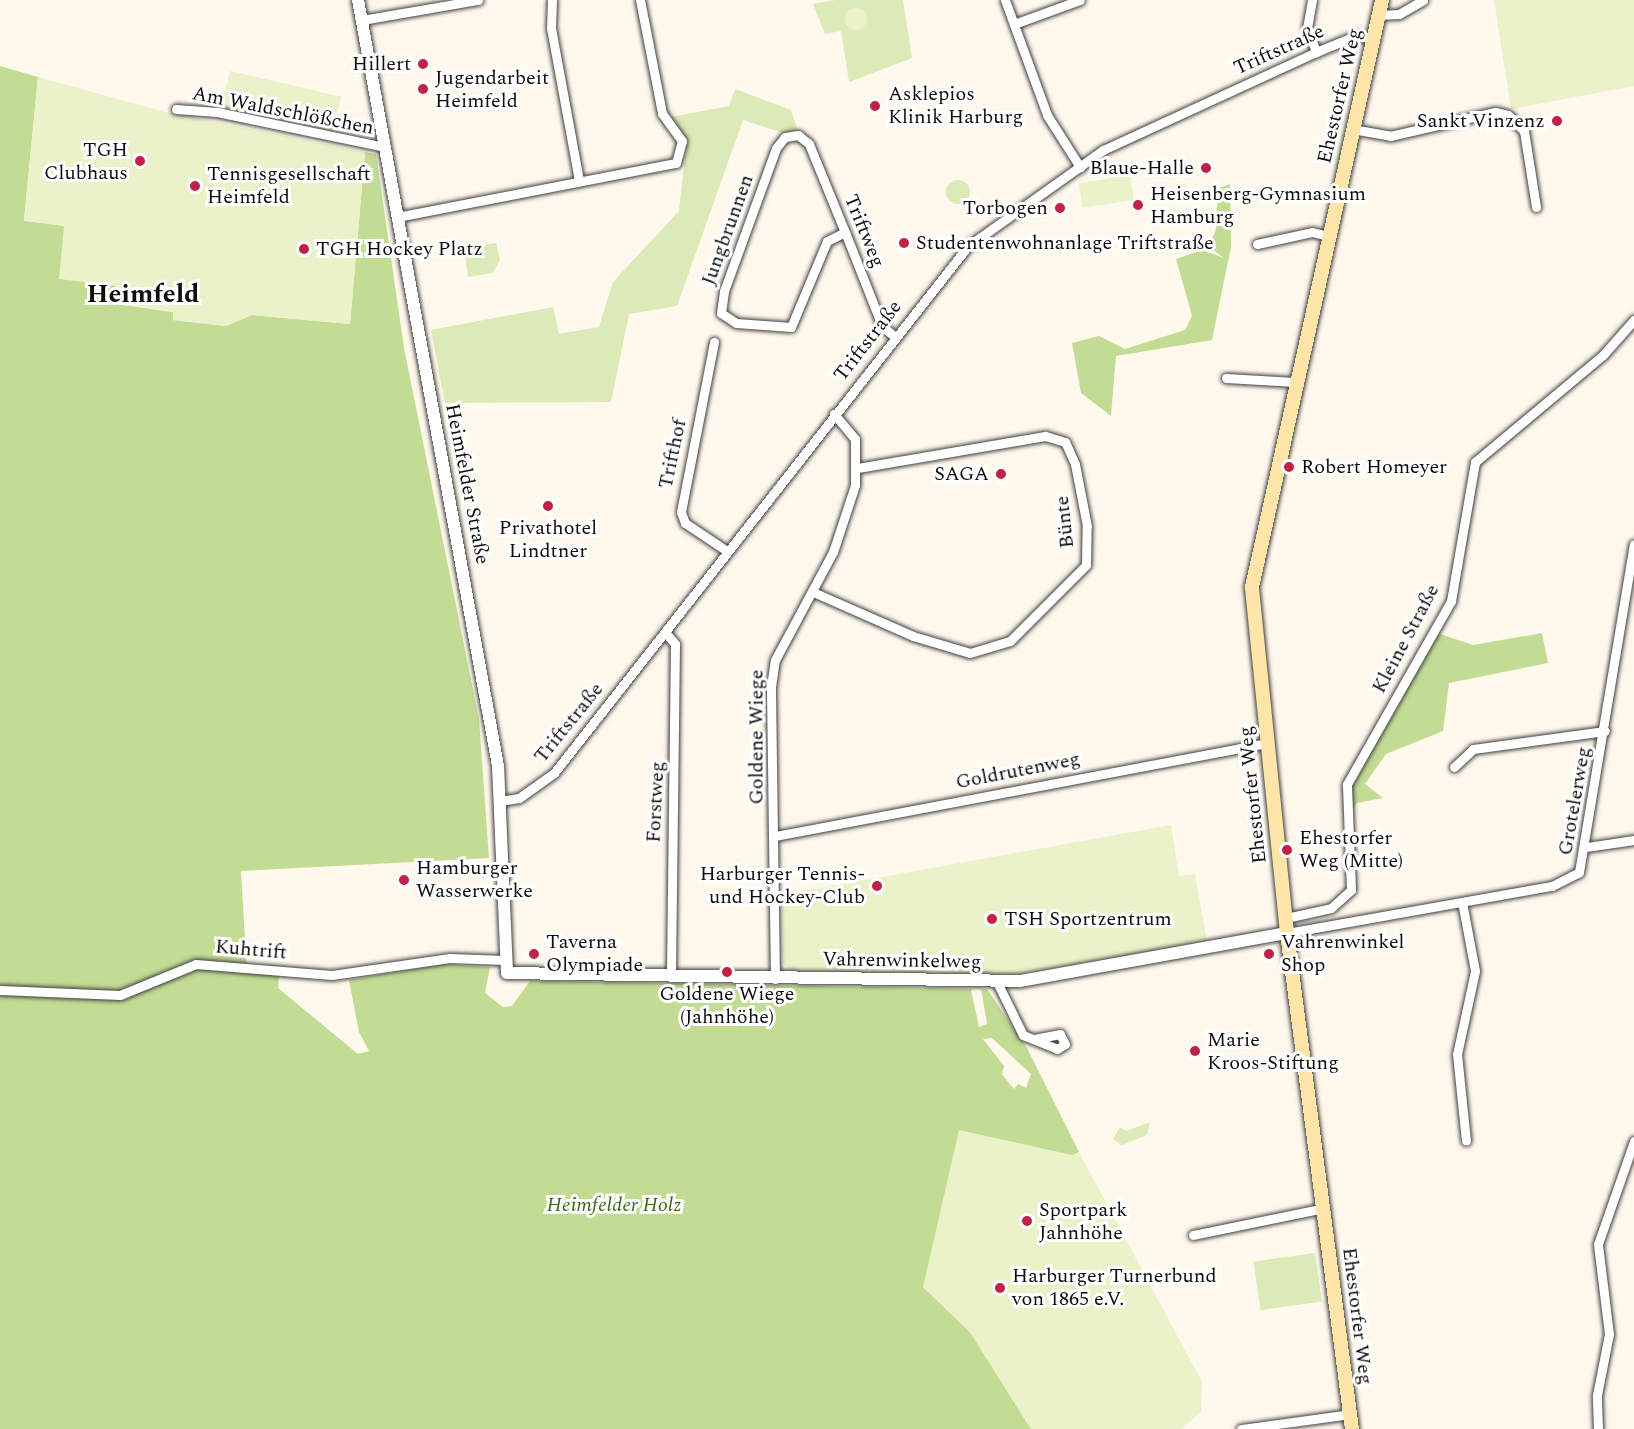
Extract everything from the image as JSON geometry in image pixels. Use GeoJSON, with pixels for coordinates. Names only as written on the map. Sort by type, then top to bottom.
{"type":"FeatureCollection","features":[{"type":"Feature","properties":{"kind":"main road","name":"Ehestorfer Weg"},"geometry":{"type":"LineString","coordinates":[[1352,1429],[1287,933],[1267,743],[1253,576],[1382,0]]}},
{"type":"Feature","properties":{"kind":"street","name":"Heimfelder Straße"},"geometry":{"type":"LineString","coordinates":[[358,0],[475,633],[500,801],[505,960],[511,976]]}},
{"type":"Feature","properties":{"kind":"street"},"geometry":{"type":"LineString","coordinates":[[362,20],[478,0]]}},
{"type":"Feature","properties":{"kind":"street"},"geometry":{"type":"LineString","coordinates":[[552,0],[551,28],[579,181]]}},
{"type":"Feature","properties":{"kind":"street"},"geometry":{"type":"LineString","coordinates":[[397,217],[676,163],[682,152],[679,133],[662,113],[640,0]]}},
{"type":"Feature","properties":{"kind":"street"},"geometry":{"type":"LineString","coordinates":[[1005,0],[1047,115],[1080,167]]}},
{"type":"Feature","properties":{"kind":"street"},"geometry":{"type":"LineString","coordinates":[[1014,24],[1080,0]]}},
{"type":"Feature","properties":{"kind":"street"},"geometry":{"type":"LineString","coordinates":[[1312,0],[1307,28],[1316,52]]}},
{"type":"Feature","properties":{"kind":"street"},"geometry":{"type":"LineString","coordinates":[[1378,15],[1399,14],[1423,0]]}},
{"type":"Feature","properties":{"kind":"street","name":"Triftstraße"},"geometry":{"type":"LineString","coordinates":[[500,801],[519,798],[554,773],[954,259],[1080,167],[1155,125],[1354,36],[1372,38]]}},
{"type":"Feature","properties":{"kind":"street","name":"Am Waldschlößchen"},"geometry":{"type":"LineString","coordinates":[[176,109],[217,112],[384,147]]}},
{"type":"Feature","properties":{"kind":"street"},"geometry":{"type":"LineString","coordinates":[[1352,129],[1390,136],[1495,112],[1508,115],[1524,131],[1536,207]]}},
{"type":"Feature","properties":{"kind":"street","name":"Jungbrunnen"},"geometry":{"type":"LineString","coordinates":[[803,137],[785,137],[776,148],[724,291],[723,316],[736,323],[791,327],[827,241],[845,232]]}},
{"type":"Feature","properties":{"kind":"street","name":"Triftweg"},"geometry":{"type":"LineString","coordinates":[[803,137],[845,232],[882,326],[894,336]]}},
{"type":"Feature","properties":{"kind":"street"},"geometry":{"type":"LineString","coordinates":[[1257,244],[1312,232],[1328,236]]}},
{"type":"Feature","properties":{"kind":"street","name":"Kleine Straße"},"geometry":{"type":"LineString","coordinates":[[1286,918],[1332,908],[1351,890],[1347,784],[1451,601],[1475,462],[1603,355],[1634,320]]}},
{"type":"Feature","properties":{"kind":"street","name":"Trifthof"},"geometry":{"type":"LineString","coordinates":[[714,342],[681,512],[685,523],[727,551]]}},
{"type":"Feature","properties":{"kind":"street"},"geometry":{"type":"LineString","coordinates":[[1226,378],[1295,382]]}},
{"type":"Feature","properties":{"kind":"street","name":"Goldene Wiege"},"geometry":{"type":"LineString","coordinates":[[775,979],[775,660],[813,592],[840,535],[858,468],[853,434],[834,414]]}},
{"type":"Feature","properties":{"kind":"street","name":"Bünte"},"geometry":{"type":"LineString","coordinates":[[813,592],[933,644],[970,653],[1010,641],[1086,565],[1087,526],[1075,464],[1065,442],[1045,436],[858,468]]}},
{"type":"Feature","properties":{"kind":"street","name":"Grotelerweg"},"geometry":{"type":"LineString","coordinates":[[1287,933],[1570,880],[1584,864],[1634,545]]}},
{"type":"Feature","properties":{"kind":"street","name":"Forstweg"},"geometry":{"type":"LineString","coordinates":[[665,632],[675,644],[671,977]]}},
{"type":"Feature","properties":{"kind":"street"},"geometry":{"type":"LineString","coordinates":[[1454,767],[1473,749],[1605,731]]}},
{"type":"Feature","properties":{"kind":"street","name":"Goldrutenweg"},"geometry":{"type":"LineString","coordinates":[[775,836],[1267,743]]}},
{"type":"Feature","properties":{"kind":"street"},"geometry":{"type":"LineString","coordinates":[[1587,847],[1634,840]]}},
{"type":"Feature","properties":{"kind":"street"},"geometry":{"type":"LineString","coordinates":[[1462,902],[1475,971],[1457,1054],[1466,1141]]}},
{"type":"Feature","properties":{"kind":"street","name":"Vahrenwinkelweg"},"geometry":{"type":"LineString","coordinates":[[511,976],[997,982],[1287,933]]}},
{"type":"Feature","properties":{"kind":"street","name":"Kuhtrift"},"geometry":{"type":"LineString","coordinates":[[0,990],[120,995],[196,964],[332,975],[443,959],[505,960]]}},
{"type":"Feature","properties":{"kind":"street"},"geometry":{"type":"LineString","coordinates":[[997,982],[1016,1025],[1035,1039]]}},
{"type":"Feature","properties":{"kind":"street"},"geometry":{"type":"LineString","coordinates":[[1598,1429],[1597,1395],[1609,1334],[1598,1244],[1634,1141]]}},
{"type":"Feature","properties":{"kind":"street"},"geometry":{"type":"LineString","coordinates":[[1193,1235],[1324,1208]]}},
{"type":"Feature","properties":{"kind":"street"},"geometry":{"type":"LineString","coordinates":[[1241,1429],[1350,1414]]}},
{"type":"Feature","properties":{"kind":"green space"},"geometry":{"type":"Polygon","coordinates":[[[835,0],[903,0],[912,58],[849,82],[841,31],[825,34],[813,4],[835,0]]]}},
{"type":"Feature","properties":{"kind":"green space"},"geometry":{"type":"Polygon","coordinates":[[[1494,0],[1634,0],[1634,86],[1511,109],[1494,0]]]}},
{"type":"Feature","properties":{"kind":"green space"},"geometry":{"type":"Polygon","coordinates":[[[852,8],[860,8],[867,15],[867,23],[860,30],[852,30],[845,23],[845,15],[852,8]]]}},
{"type":"Feature","properties":{"kind":"green space","name":"Heimfelder Holz"},"geometry":{"type":"Polygon","coordinates":[[[0,66],[38,77],[24,220],[64,226],[116,286],[116,304],[173,312],[173,320],[226,326],[252,315],[350,324],[365,152],[376,154],[404,348],[479,719],[489,858],[241,871],[247,972],[279,976],[278,988],[358,1054],[369,1051],[359,1032],[349,980],[445,964],[490,967],[485,993],[503,1007],[512,1006],[530,981],[977,989],[971,990],[979,1027],[987,1024],[981,989],[987,989],[1027,1048],[1079,1152],[923,1287],[970,1332],[1031,1429],[0,1429],[0,66]],[[992,1038],[983,1039],[1004,1066],[1002,1074],[1014,1089],[1018,1084],[1026,1088],[1031,1074],[992,1038]]]}},
{"type":"Feature","properties":{"kind":"green space"},"geometry":{"type":"Polygon","coordinates":[[[230,71],[341,97],[333,133],[222,107],[230,71]]]}},
{"type":"Feature","properties":{"kind":"green space","name":"Tennisgesellschaft Heimfeld"},"geometry":{"type":"Polygon","coordinates":[[[38,77],[165,112],[365,152],[350,324],[252,315],[226,326],[173,320],[173,311],[115,304],[116,286],[59,279],[64,226],[24,221],[38,77]]]}},
{"type":"Feature","properties":{"kind":"green space"},"geometry":{"type":"Polygon","coordinates":[[[735,89],[791,110],[798,131],[783,133],[743,120],[677,306],[629,314],[611,402],[445,403],[431,330],[553,307],[559,334],[599,327],[613,282],[679,211],[686,149],[671,117],[729,106],[735,89]]]}},
{"type":"Feature","properties":{"kind":"green space"},"geometry":{"type":"Polygon","coordinates":[[[1130,175],[1134,200],[1083,208],[1079,183],[1130,175]]]}},
{"type":"Feature","properties":{"kind":"green space"},"geometry":{"type":"Polygon","coordinates":[[[958,180],[966,184],[970,192],[966,200],[958,204],[950,200],[946,192],[950,184],[958,180]]]}},
{"type":"Feature","properties":{"kind":"green space"},"geometry":{"type":"Polygon","coordinates":[[[1230,184],[1231,247],[1212,340],[1116,356],[1111,416],[1081,393],[1072,343],[1099,336],[1125,349],[1185,330],[1192,316],[1176,259],[1202,250],[1224,258],[1208,246],[1216,230],[1218,188],[1230,184]]]}},
{"type":"Feature","properties":{"kind":"green space"},"geometry":{"type":"Polygon","coordinates":[[[496,243],[500,259],[493,273],[468,277],[464,249],[496,243]]]}},
{"type":"Feature","properties":{"kind":"green space"},"geometry":{"type":"Polygon","coordinates":[[[1434,632],[1473,645],[1542,633],[1548,663],[1449,683],[1443,731],[1386,754],[1365,784],[1383,798],[1357,803],[1351,813],[1347,784],[1434,632]]]}},
{"type":"Feature","properties":{"kind":"green space","name":"TSH Sportzentrum"},"geometry":{"type":"Polygon","coordinates":[[[1171,825],[1179,876],[1195,874],[1207,942],[1019,974],[793,972],[783,963],[782,895],[1171,825]]]}},
{"type":"Feature","properties":{"kind":"green space"},"geometry":{"type":"Polygon","coordinates":[[[1150,1122],[1147,1135],[1122,1145],[1113,1139],[1120,1127],[1126,1131],[1150,1122]]]}},
{"type":"Feature","properties":{"kind":"green space","name":"Sportpark Jahnhöhe"},"geometry":{"type":"Polygon","coordinates":[[[959,1130],[1072,1155],[1079,1152],[1202,1382],[1201,1412],[1181,1429],[1031,1429],[970,1332],[923,1287],[959,1130]]]}},
{"type":"Feature","properties":{"kind":"green space"},"geometry":{"type":"Polygon","coordinates":[[[1315,1253],[1322,1302],[1260,1310],[1254,1262],[1315,1253]]]}},
{"type":"Feature","properties":{"kind":"place","name":"Hillert"},"geometry":{"type":"Point","coordinates":[423,64]}},
{"type":"Feature","properties":{"kind":"place","name":"Jugendarbeit Heimfeld"},"geometry":{"type":"Point","coordinates":[423,89]}},
{"type":"Feature","properties":{"kind":"place","name":"Asklepios Klinik Harburg"},"geometry":{"type":"Point","coordinates":[875,106]}},
{"type":"Feature","properties":{"kind":"place","name":"Sankt Vinzenz"},"geometry":{"type":"Point","coordinates":[1557,121]}},
{"type":"Feature","properties":{"kind":"place","name":"TGH Clubhaus"},"geometry":{"type":"Point","coordinates":[140,161]}},
{"type":"Feature","properties":{"kind":"place","name":"Blaue-Halle"},"geometry":{"type":"Point","coordinates":[1206,168]}},
{"type":"Feature","properties":{"kind":"place","name":"Tennisgesellschaft Heimfeld"},"geometry":{"type":"Point","coordinates":[195,186]}},
{"type":"Feature","properties":{"kind":"place","name":"Heisenberg-Gymnasium Hamburg"},"geometry":{"type":"Point","coordinates":[1138,205]}},
{"type":"Feature","properties":{"kind":"place","name":"Torbogen"},"geometry":{"type":"Point","coordinates":[1060,208]}},
{"type":"Feature","properties":{"kind":"place","name":"Studentenwohnanlage Triftstraße"},"geometry":{"type":"Point","coordinates":[904,243]}},
{"type":"Feature","properties":{"kind":"place","name":"TGH Hockey Platz"},"geometry":{"type":"Point","coordinates":[304,249]}},
{"type":"Feature","properties":{"kind":"place","name":"Robert Homeyer"},"geometry":{"type":"Point","coordinates":[1289,467]}},
{"type":"Feature","properties":{"kind":"place","name":"SAGA"},"geometry":{"type":"Point","coordinates":[1001,474]}},
{"type":"Feature","properties":{"kind":"place","name":"Privathotel Lindtner"},"geometry":{"type":"Point","coordinates":[548,506]}},
{"type":"Feature","properties":{"kind":"place","name":"Ehestorfer Weg (Mitte)"},"geometry":{"type":"Point","coordinates":[1287,850]}},
{"type":"Feature","properties":{"kind":"place","name":"Hamburger Wasserwerke"},"geometry":{"type":"Point","coordinates":[404,880]}},
{"type":"Feature","properties":{"kind":"place","name":"Harburger Tennis- und Hockey-Club"},"geometry":{"type":"Point","coordinates":[877,886]}},
{"type":"Feature","properties":{"kind":"place","name":"TSH Sportzentrum"},"geometry":{"type":"Point","coordinates":[992,919]}},
{"type":"Feature","properties":{"kind":"place","name":"Taverna Olympiade"},"geometry":{"type":"Point","coordinates":[534,954]}},
{"type":"Feature","properties":{"kind":"place","name":"Vahrenwinkel Shop"},"geometry":{"type":"Point","coordinates":[1269,954]}},
{"type":"Feature","properties":{"kind":"place","name":"Goldene Wiege (Jahnhöhe)"},"geometry":{"type":"Point","coordinates":[727,972]}},
{"type":"Feature","properties":{"kind":"place","name":"Marie Kroos-Stiftung"},"geometry":{"type":"Point","coordinates":[1195,1051]}},
{"type":"Feature","properties":{"kind":"place","name":"Sportpark Jahnhöhe"},"geometry":{"type":"Point","coordinates":[1027,1221]}},
{"type":"Feature","properties":{"kind":"place","name":"Harburger Turnerbund von 1865 e.V."},"geometry":{"type":"Point","coordinates":[1000,1288]}},
{"type":"Feature","properties":{"kind":"district","name":"Heimfeld"},"geometry":{"type":"Point","coordinates":[143,295]}}]}
